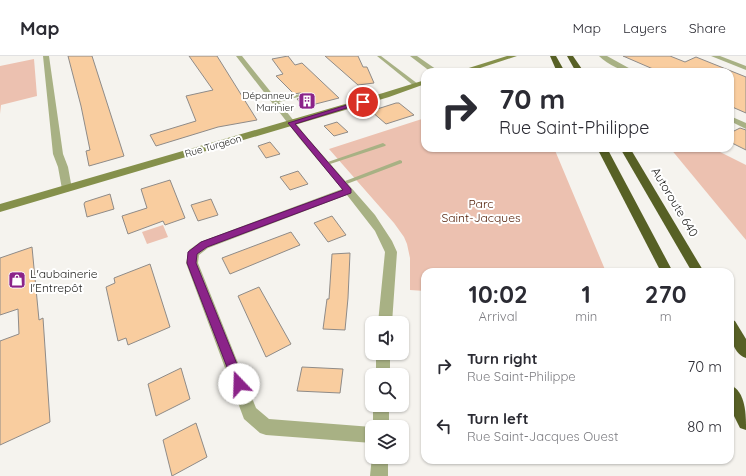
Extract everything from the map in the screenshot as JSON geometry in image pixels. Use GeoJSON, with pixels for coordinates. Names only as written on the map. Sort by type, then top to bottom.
{"type":"FeatureCollection","features":[{"type":"Feature","properties":{"kind":"highway"},"geometry":{"type":"LineString","coordinates":[[553,56],[559,68]]}},
{"type":"Feature","properties":{"kind":"highway"},"geometry":{"type":"LineString","coordinates":[[570,56],[578,68]]}},
{"type":"Feature","properties":{"kind":"highway"},"geometry":{"type":"LineString","coordinates":[[604,152],[665,268]]}},
{"type":"Feature","properties":{"kind":"highway","name":"Autoroute 640"},"geometry":{"type":"LineString","coordinates":[[626,152],[696,268]]}},
{"type":"Feature","properties":{"kind":"highway"},"geometry":{"type":"LineString","coordinates":[[734,332],[746,352]]}},
{"type":"Feature","properties":{"kind":"highway"},"geometry":{"type":"LineString","coordinates":[[734,400],[746,422]]}},
{"type":"Feature","properties":{"kind":"street"},"geometry":{"type":"LineString","coordinates":[[46,56],[57,148],[63,167],[67,189]]}},
{"type":"Feature","properties":{"kind":"street"},"geometry":{"type":"LineString","coordinates":[[239,56],[291,123],[375,223],[388,243],[391,252],[386,316]]}},
{"type":"Feature","properties":{"kind":"street"},"geometry":{"type":"LineString","coordinates":[[413,56],[430,68]]}},
{"type":"Feature","properties":{"kind":"street"},"geometry":{"type":"LineString","coordinates":[[474,68],[514,56]]}},
{"type":"Feature","properties":{"kind":"street"},"geometry":{"type":"LineString","coordinates":[[602,56],[624,68]]}},
{"type":"Feature","properties":{"kind":"street"},"geometry":{"type":"LineString","coordinates":[[714,56],[746,68]]}},
{"type":"Feature","properties":{"kind":"street","name":"Rue Turgeon"},"geometry":{"type":"LineString","coordinates":[[0,208],[421,83]]}},
{"type":"Feature","properties":{"kind":"street"},"geometry":{"type":"LineString","coordinates":[[734,120],[746,126]]}},
{"type":"Feature","properties":{"kind":"street"},"geometry":{"type":"LineString","coordinates":[[345,187],[204,244],[193,252],[192,263],[250,413],[266,427],[365,434]]}},
{"type":"Feature","properties":{"kind":"street"},"geometry":{"type":"LineString","coordinates":[[379,476],[380,464]]}},
{"type":"Feature","properties":{"kind":"lane"},"geometry":{"type":"LineString","coordinates":[[379,56],[416,85]]}},
{"type":"Feature","properties":{"kind":"lane"},"geometry":{"type":"LineString","coordinates":[[276,104],[300,95]]}},
{"type":"Feature","properties":{"kind":"lane"},"geometry":{"type":"LineString","coordinates":[[276,104],[295,100]]}},
{"type":"Feature","properties":{"kind":"lane"},"geometry":{"type":"LineString","coordinates":[[325,164],[383,145]]}},
{"type":"Feature","properties":{"kind":"lane"},"geometry":{"type":"LineString","coordinates":[[345,187],[400,162]]}},
{"type":"Feature","properties":{"kind":"green space"},"geometry":{"type":"Polygon","coordinates":[[[34,59],[37,96],[1,105],[0,114],[0,66],[34,59]]]}},
{"type":"Feature","properties":{"kind":"green space","name":"Parc Saint-Jacques"},"geometry":{"type":"Polygon","coordinates":[[[421,119],[421,152],[556,152],[604,268],[421,268],[421,291],[410,290],[410,258],[404,237],[394,223],[329,149],[421,119]]]}},
{"type":"Feature","properties":{"kind":"green space"},"geometry":{"type":"Polygon","coordinates":[[[673,152],[720,152],[746,165],[746,240],[673,152]]]}},
{"type":"Feature","properties":{"kind":"green space"},"geometry":{"type":"Polygon","coordinates":[[[163,225],[168,237],[147,244],[142,232],[163,225]]]}},
{"type":"Feature","properties":{"kind":"building"},"geometry":{"type":"Polygon","coordinates":[[[68,56],[92,56],[124,156],[89,166],[86,151],[90,150],[81,106],[68,56]]]}},
{"type":"Feature","properties":{"kind":"building"},"geometry":{"type":"Polygon","coordinates":[[[189,56],[217,56],[257,120],[218,127],[156,146],[150,135],[196,121],[186,96],[213,90],[189,56]]]}},
{"type":"Feature","properties":{"kind":"building"},"geometry":{"type":"Polygon","coordinates":[[[288,56],[295,65],[302,63],[339,98],[304,107],[297,99],[303,97],[303,94],[294,94],[276,76],[283,74],[272,59],[288,56]]]}},
{"type":"Feature","properties":{"kind":"building"},"geometry":{"type":"Polygon","coordinates":[[[325,56],[358,56],[363,67],[367,67],[374,83],[358,85],[325,56]]]}},
{"type":"Feature","properties":{"kind":"building"},"geometry":{"type":"Polygon","coordinates":[[[623,56],[670,56],[685,62],[696,57],[724,68],[651,68],[623,56]]]}},
{"type":"Feature","properties":{"kind":"building"},"geometry":{"type":"Polygon","coordinates":[[[734,72],[746,77],[746,113],[734,108],[734,72]]]}},
{"type":"Feature","properties":{"kind":"building"},"geometry":{"type":"Polygon","coordinates":[[[399,103],[414,115],[386,124],[371,111],[399,103]]]}},
{"type":"Feature","properties":{"kind":"building"},"geometry":{"type":"Polygon","coordinates":[[[337,122],[348,132],[334,136],[324,126],[337,122]]]}},
{"type":"Feature","properties":{"kind":"building"},"geometry":{"type":"Polygon","coordinates":[[[740,128],[746,130],[746,150],[734,144],[734,131],[740,128]]]}},
{"type":"Feature","properties":{"kind":"building"},"geometry":{"type":"Polygon","coordinates":[[[270,142],[280,154],[266,158],[258,146],[270,142]]]}},
{"type":"Feature","properties":{"kind":"building"},"geometry":{"type":"Polygon","coordinates":[[[298,171],[308,184],[290,190],[280,177],[298,171]]]}},
{"type":"Feature","properties":{"kind":"building"},"geometry":{"type":"Polygon","coordinates":[[[170,180],[185,218],[165,225],[163,221],[128,234],[122,216],[147,208],[141,189],[170,180]]]}},
{"type":"Feature","properties":{"kind":"building"},"geometry":{"type":"Polygon","coordinates":[[[110,194],[114,209],[87,217],[84,204],[85,202],[110,194]]]}},
{"type":"Feature","properties":{"kind":"building"},"geometry":{"type":"Polygon","coordinates":[[[211,199],[218,215],[198,221],[191,205],[211,199]]]}},
{"type":"Feature","properties":{"kind":"building"},"geometry":{"type":"Polygon","coordinates":[[[332,216],[346,235],[328,242],[314,223],[332,216]]]}},
{"type":"Feature","properties":{"kind":"building"},"geometry":{"type":"Polygon","coordinates":[[[291,232],[300,245],[230,274],[222,258],[291,232]]]}},
{"type":"Feature","properties":{"kind":"building"},"geometry":{"type":"Polygon","coordinates":[[[32,247],[39,320],[43,318],[50,422],[0,445],[0,341],[19,334],[18,309],[0,315],[0,258],[32,247]]]}},
{"type":"Feature","properties":{"kind":"building"},"geometry":{"type":"Polygon","coordinates":[[[350,253],[345,330],[323,329],[327,299],[329,299],[332,254],[350,253]]]}},
{"type":"Feature","properties":{"kind":"building"},"geometry":{"type":"Polygon","coordinates":[[[150,264],[170,327],[128,345],[126,338],[118,341],[106,287],[115,283],[114,278],[150,264]]]}},
{"type":"Feature","properties":{"kind":"building"},"geometry":{"type":"Polygon","coordinates":[[[259,287],[291,344],[266,357],[238,296],[259,287]]]}},
{"type":"Feature","properties":{"kind":"building"},"geometry":{"type":"Polygon","coordinates":[[[302,367],[343,369],[340,393],[297,391],[302,367]]]}},
{"type":"Feature","properties":{"kind":"building"},"geometry":{"type":"Polygon","coordinates":[[[181,368],[190,399],[156,416],[148,384],[181,368]]]}},
{"type":"Feature","properties":{"kind":"building"},"geometry":{"type":"Polygon","coordinates":[[[196,423],[207,457],[172,476],[163,440],[196,423]]]}},
{"type":"Feature","properties":{"kind":"place","name":"Dépanneur Marinier"},"geometry":{"type":"Point","coordinates":[307,101]}},
{"type":"Feature","properties":{"kind":"place","name":"L'aubainerie l'Entrepôt"},"geometry":{"type":"Point","coordinates":[17,280]}},
{"type":"Feature","properties":{"kind":"route"},"geometry":{"type":"LineString","coordinates":[[239,384],[192,263],[193,252],[204,244],[348,191],[291,123],[363,102]]}}]}
